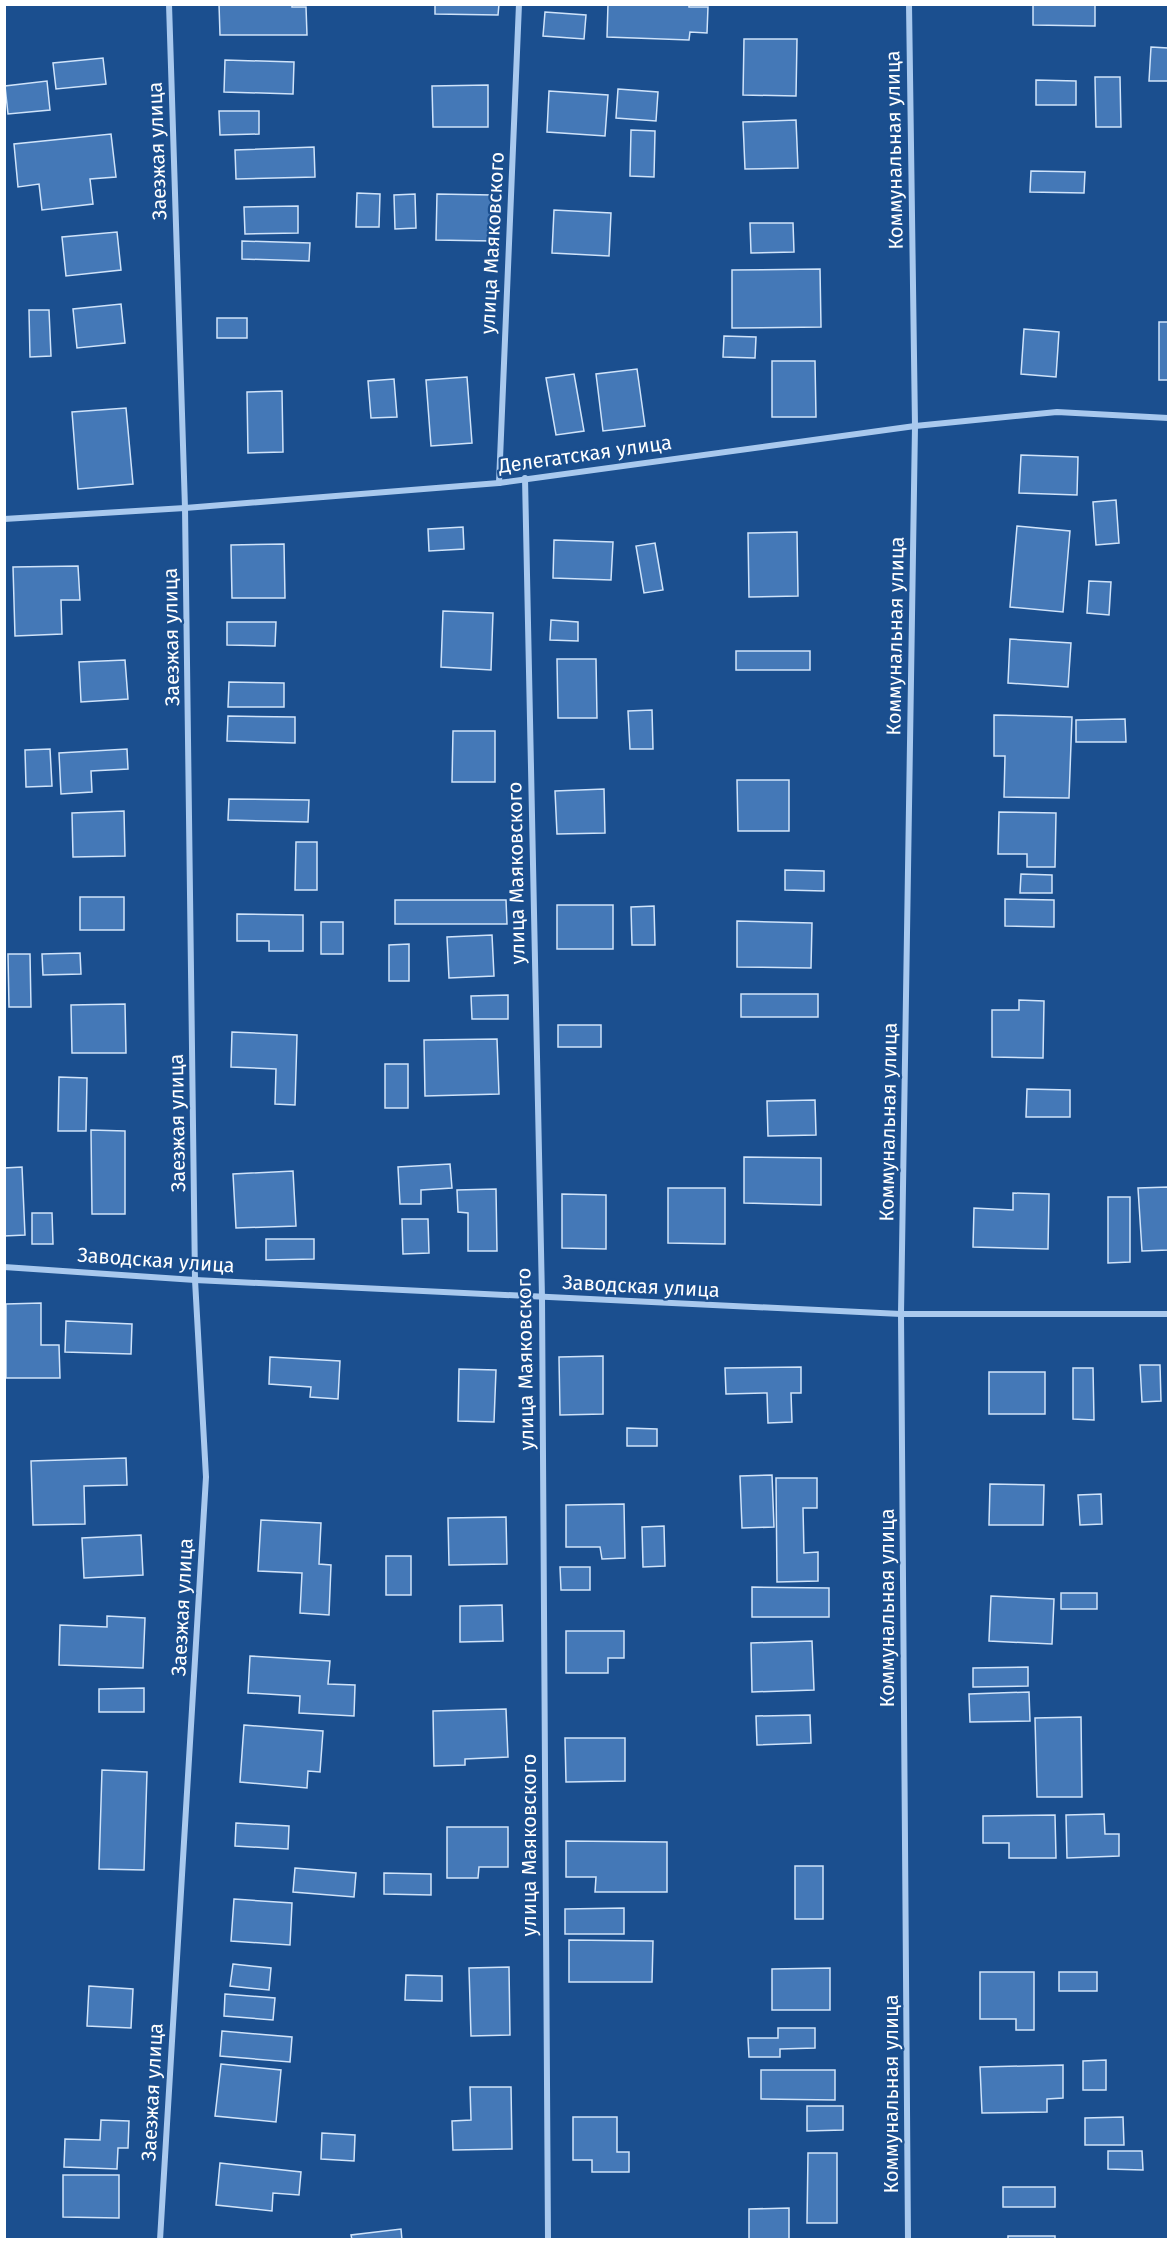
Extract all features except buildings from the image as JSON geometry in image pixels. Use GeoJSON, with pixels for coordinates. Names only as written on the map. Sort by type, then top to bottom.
{"type":"FeatureCollection","features":[{"type":"Feature","properties":{"kind":"street","name":"Заезжая улица"},"geometry":{"type":"LineString","coordinates":[[160,2240],[206,1477],[195,1280],[185,508],[169,4]]}},
{"type":"Feature","properties":{"kind":"street","name":"улица Маяковского"},"geometry":{"type":"LineString","coordinates":[[499,483],[499,434],[519,4]]}},
{"type":"Feature","properties":{"kind":"street","name":"Коммунальная улица"},"geometry":{"type":"LineString","coordinates":[[908,2240],[901,1314],[915,426],[909,4]]}},
{"type":"Feature","properties":{"kind":"street","name":"Делегатская улица"},"geometry":{"type":"LineString","coordinates":[[4,519],[185,508],[499,483],[915,426],[1058,412],[1168,418]]}},
{"type":"Feature","properties":{"kind":"street","name":"улица Маяковского"},"geometry":{"type":"LineString","coordinates":[[525,478],[542,1298],[548,2240]]}},
{"type":"Feature","properties":{"kind":"street","name":"Заводская улица"},"geometry":{"type":"LineString","coordinates":[[4,1267],[195,1280],[901,1314],[1168,1314]]}}]}
